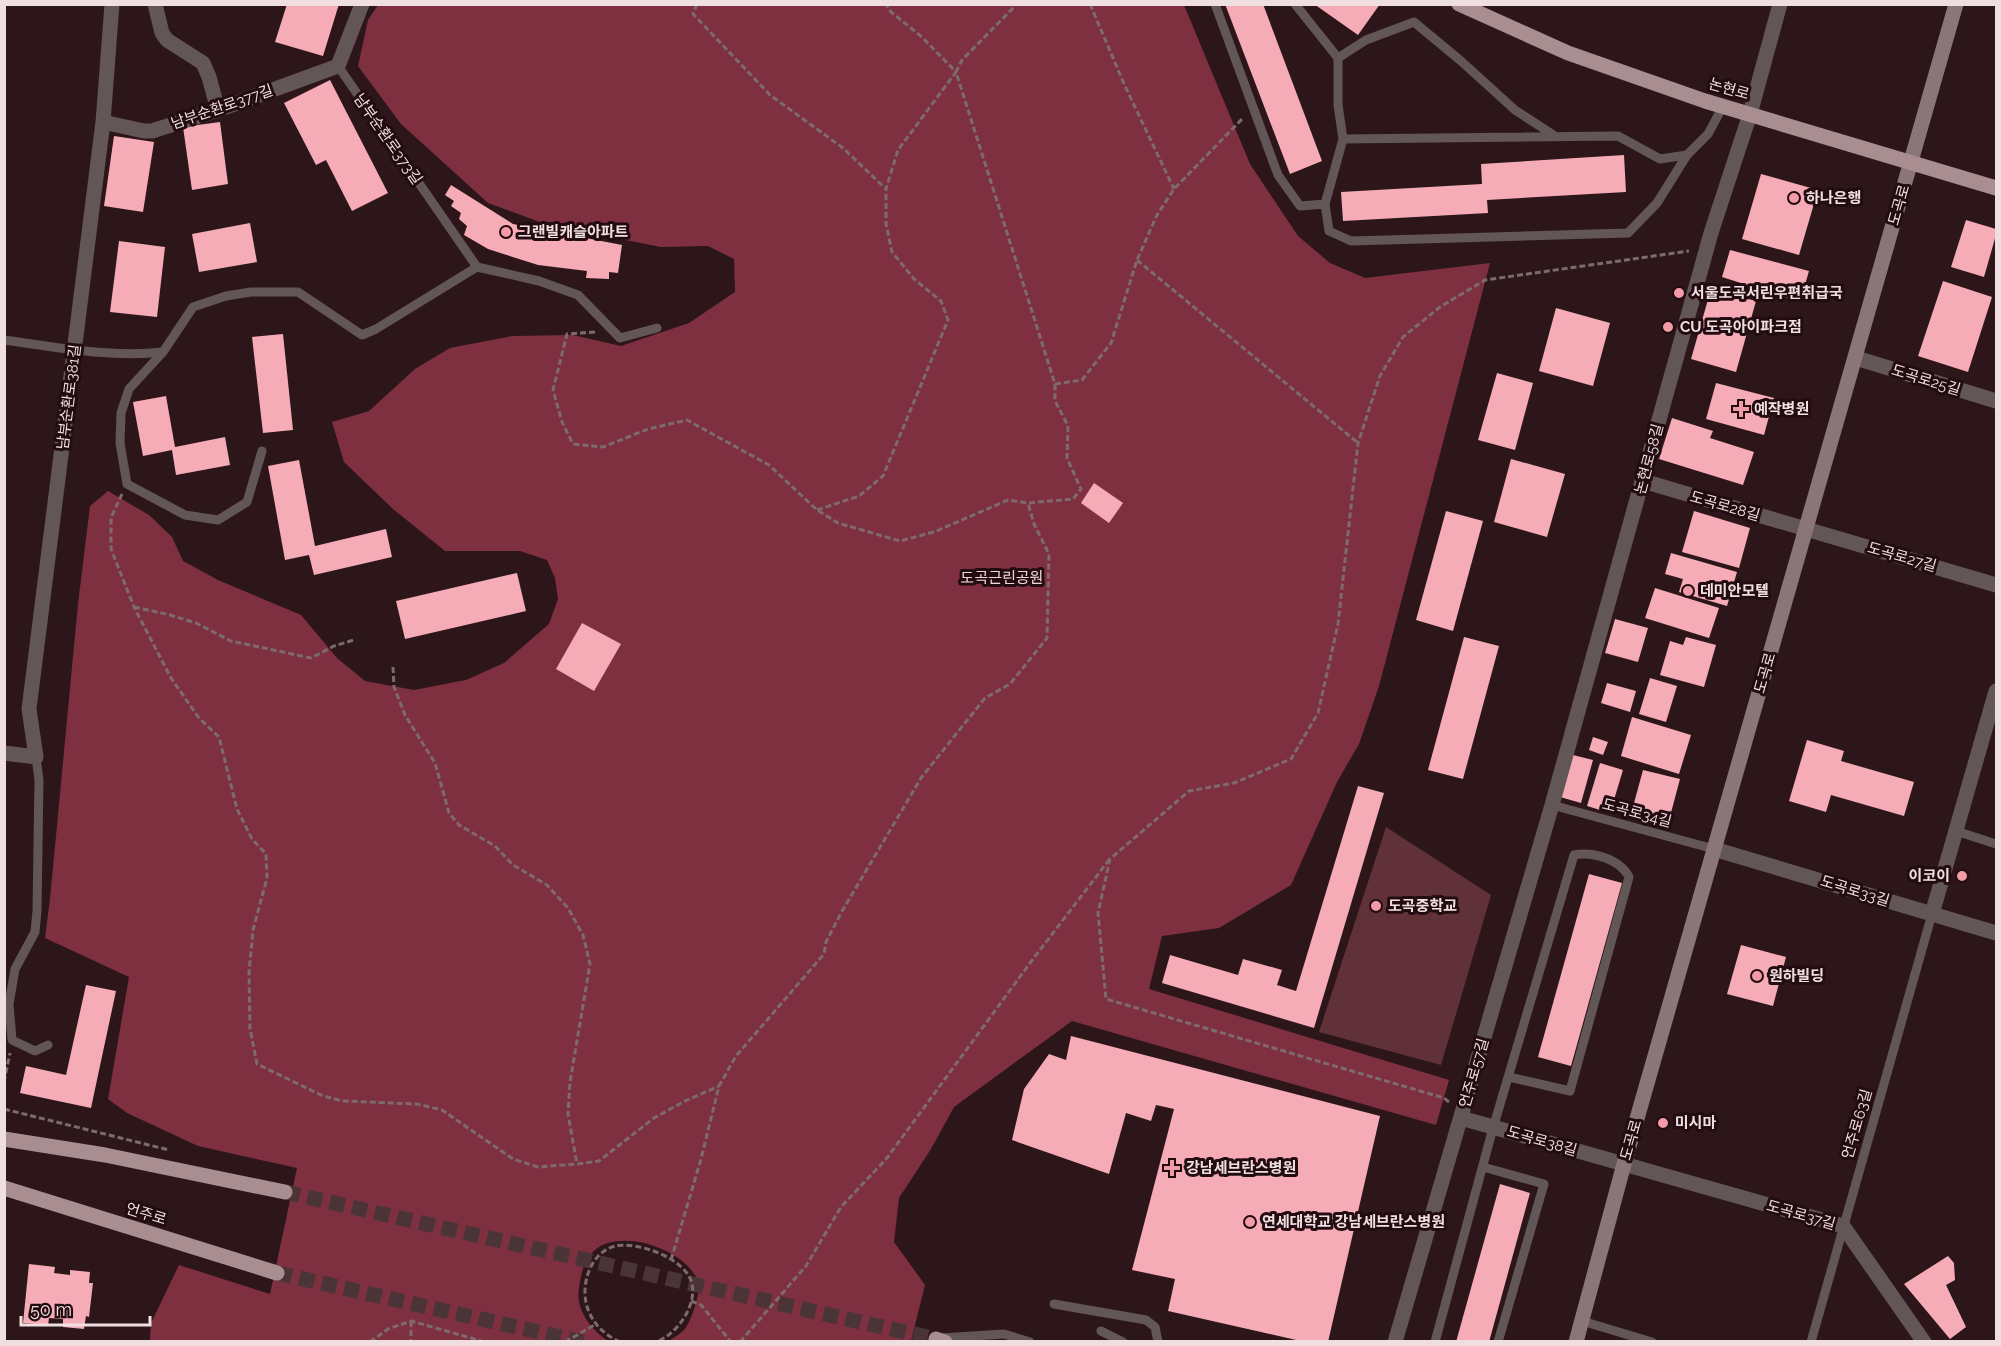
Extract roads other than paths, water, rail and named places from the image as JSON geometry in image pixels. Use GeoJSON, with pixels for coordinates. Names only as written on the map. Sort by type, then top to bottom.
{"type":"FeatureCollection","features":[{"type":"Feature","properties":{"kind":"main road","name":"논현로"},"geometry":{"type":"LineString","coordinates":[[1459,4],[1568,53],[1723,106],[1996,188]]}},
{"type":"Feature","properties":{"kind":"main road","name":"도곡로"},"geometry":{"type":"LineString","coordinates":[[1576,1341],[1624,1164],[1956,4]]}},
{"type":"Feature","properties":{"kind":"main road"},"geometry":{"type":"LineString","coordinates":[[4,1139],[105,1155],[285,1192]]}},
{"type":"Feature","properties":{"kind":"main road","name":"언주로"},"geometry":{"type":"LineString","coordinates":[[4,1188],[277,1274]]}},
{"type":"Feature","properties":{"kind":"street","name":"남부순환로381길"},"geometry":{"type":"LineString","coordinates":[[36,757],[29,709],[103,122],[112,4]]}},
{"type":"Feature","properties":{"kind":"street"},"geometry":{"type":"LineString","coordinates":[[155,4],[162,33],[167,40],[203,63],[219,110]]}},
{"type":"Feature","properties":{"kind":"street"},"geometry":{"type":"LineString","coordinates":[[338,66],[362,4]]}},
{"type":"Feature","properties":{"kind":"street","name":"논현로58길"},"geometry":{"type":"LineString","coordinates":[[1552,805],[1707,249],[1750,114],[1780,4]]}},
{"type":"Feature","properties":{"kind":"street","name":"남부순환로377길"},"geometry":{"type":"LineString","coordinates":[[103,122],[153,131],[219,110],[338,66]]}},
{"type":"Feature","properties":{"kind":"street","name":"도곡로25길"},"geometry":{"type":"LineString","coordinates":[[1856,358],[1996,401]]}},
{"type":"Feature","properties":{"kind":"street","name":"도곡로28길"},"geometry":{"type":"LineString","coordinates":[[1643,482],[1807,530]]}},
{"type":"Feature","properties":{"kind":"street","name":"도곡로27길"},"geometry":{"type":"LineString","coordinates":[[1807,530],[1996,585]]}},
{"type":"Feature","properties":{"kind":"street"},"geometry":{"type":"LineString","coordinates":[[1932,914],[1996,691]]}},
{"type":"Feature","properties":{"kind":"street"},"geometry":{"type":"LineString","coordinates":[[4,753],[36,757]]}},
{"type":"Feature","properties":{"kind":"street","name":"언주로57길"},"geometry":{"type":"LineString","coordinates":[[1395,1341],[1552,805]]}},
{"type":"Feature","properties":{"kind":"street","name":"도곡로33길"},"geometry":{"type":"LineString","coordinates":[[1714,849],[1996,933]]}},
{"type":"Feature","properties":{"kind":"street","name":"도곡로38길"},"geometry":{"type":"LineString","coordinates":[[1461,1118],[1624,1164]]}},
{"type":"Feature","properties":{"kind":"street","name":"도곡로37길"},"geometry":{"type":"LineString","coordinates":[[1624,1164],[1843,1226],[1924,1341]]}},
{"type":"Feature","properties":{"kind":"lane"},"geometry":{"type":"LineString","coordinates":[[1215,4],[1278,175],[1300,206],[1325,204]]}},
{"type":"Feature","properties":{"kind":"lane"},"geometry":{"type":"LineString","coordinates":[[1294,4],[1338,58],[1338,105],[1343,139],[1325,204],[1329,231],[1351,241],[1628,233],[1657,203],[1687,156],[1708,134],[1723,106]]}},
{"type":"Feature","properties":{"kind":"lane"},"geometry":{"type":"LineString","coordinates":[[1338,58],[1366,40],[1414,22],[1515,110],[1556,136]]}},
{"type":"Feature","properties":{"kind":"lane","name":"남부순환로373길"},"geometry":{"type":"LineString","coordinates":[[338,66],[477,267]]}},
{"type":"Feature","properties":{"kind":"lane"},"geometry":{"type":"LineString","coordinates":[[1343,139],[1618,136],[1660,159],[1687,156]]}},
{"type":"Feature","properties":{"kind":"lane"},"geometry":{"type":"LineString","coordinates":[[262,451],[247,502],[218,520],[185,515],[127,484],[120,443],[121,413],[129,389],[164,352],[193,307],[226,296],[251,292],[298,292],[362,335],[376,329],[477,267],[538,281],[578,295],[620,338],[657,328]]}},
{"type":"Feature","properties":{"kind":"lane"},"geometry":{"type":"LineString","coordinates":[[4,340],[75,350],[144,354],[164,352]]}},
{"type":"Feature","properties":{"kind":"lane"},"geometry":{"type":"LineString","coordinates":[[36,757],[39,780],[35,932],[15,969],[9,1004],[12,1040],[35,1051],[48,1045]]}},
{"type":"Feature","properties":{"kind":"lane","name":"도곡로34길"},"geometry":{"type":"LineString","coordinates":[[1552,805],[1714,849]]}},
{"type":"Feature","properties":{"kind":"lane"},"geometry":{"type":"LineString","coordinates":[[1956,831],[1996,844]]}},
{"type":"Feature","properties":{"kind":"lane"},"geometry":{"type":"LineString","coordinates":[[1435,1341],[1493,1128],[1574,855],[1581,854],[1609,860],[1623,867],[1629,877],[1570,1091],[1509,1077]]}},
{"type":"Feature","properties":{"kind":"lane","name":"언주로63길"},"geometry":{"type":"LineString","coordinates":[[1811,1341],[1932,914]]}},
{"type":"Feature","properties":{"kind":"lane"},"geometry":{"type":"LineString","coordinates":[[1483,1167],[1544,1184],[1498,1341]]}},
{"type":"Feature","properties":{"kind":"lane"},"geometry":{"type":"LineString","coordinates":[[1054,1304],[1146,1320],[1155,1327],[1158,1341]]}},
{"type":"Feature","properties":{"kind":"lane"},"geometry":{"type":"LineString","coordinates":[[1582,1321],[1653,1341]]}},
{"type":"Feature","properties":{"kind":"lane"},"geometry":{"type":"LineString","coordinates":[[1109,1341],[1101,1331],[1123,1341]]}},
{"type":"Feature","properties":{"kind":"lane"},"geometry":{"type":"LineString","coordinates":[[940,1340],[1004,1334],[1030,1341]]}},
{"type":"Feature","properties":{"kind":"tunnel"},"geometry":{"type":"LineString","coordinates":[[285,1192],[936,1339]]}},
{"type":"Feature","properties":{"kind":"tunnel"},"geometry":{"type":"LineString","coordinates":[[277,1273],[583,1342]]}},
{"type":"Feature","properties":{"kind":"place","name":"하나은행"},"geometry":{"type":"Point","coordinates":[1794,198]}},
{"type":"Feature","properties":{"kind":"place","name":"그랜빌캐슬아파트"},"geometry":{"type":"Point","coordinates":[506,232]}},
{"type":"Feature","properties":{"kind":"place","name":"서울도곡서린우편취급국"},"geometry":{"type":"Point","coordinates":[1679,293]}},
{"type":"Feature","properties":{"kind":"place","name":"CU 도곡아이파크점"},"geometry":{"type":"Point","coordinates":[1668,327]}},
{"type":"Feature","properties":{"kind":"place","name":"예작병원"},"geometry":{"type":"Point","coordinates":[1741,409]}},
{"type":"Feature","properties":{"kind":"place","name":"데미안모텔"},"geometry":{"type":"Point","coordinates":[1688,591]}},
{"type":"Feature","properties":{"kind":"place","name":"이코이"},"geometry":{"type":"Point","coordinates":[1962,876]}},
{"type":"Feature","properties":{"kind":"place","name":"도곡중학교"},"geometry":{"type":"Point","coordinates":[1376,906]}},
{"type":"Feature","properties":{"kind":"place","name":"원하빌딩"},"geometry":{"type":"Point","coordinates":[1757,976]}},
{"type":"Feature","properties":{"kind":"place","name":"미시마"},"geometry":{"type":"Point","coordinates":[1663,1123]}},
{"type":"Feature","properties":{"kind":"place","name":"강남세브란스병원"},"geometry":{"type":"Point","coordinates":[1172,1168]}},
{"type":"Feature","properties":{"kind":"place","name":"연세대학교 강남세브란스병원"},"geometry":{"type":"Point","coordinates":[1250,1222]}},
{"type":"Feature","properties":{"kind":"park label","name":"도곡근린공원"},"geometry":{"type":"Point","coordinates":[1002,578]}}]}
